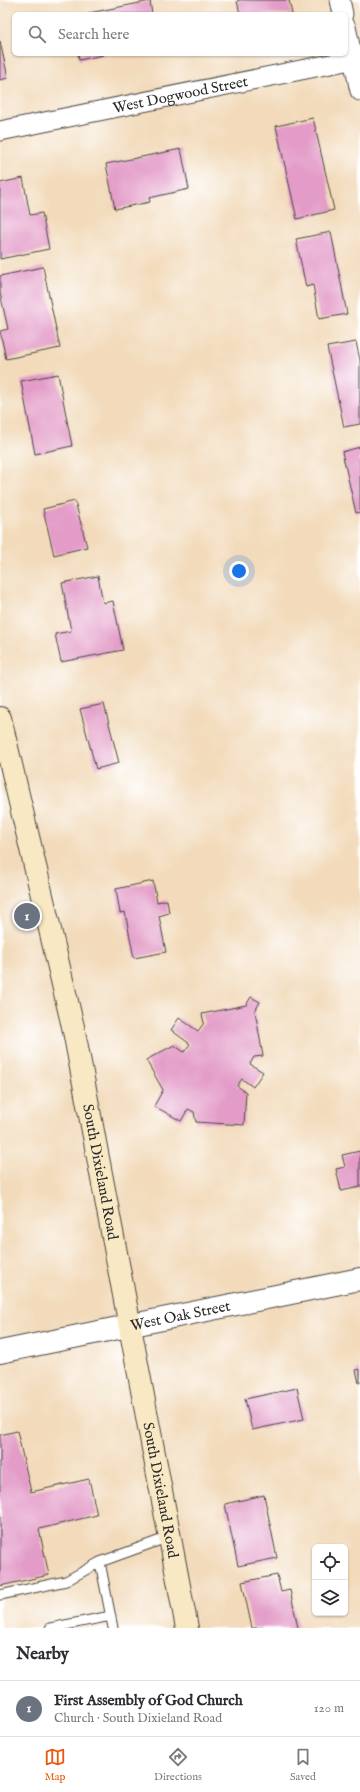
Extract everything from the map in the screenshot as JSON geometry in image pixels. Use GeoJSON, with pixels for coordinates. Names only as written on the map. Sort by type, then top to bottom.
{"type":"FeatureCollection","features":[{"type":"Feature","properties":{"kind":"main road","name":"South Dixieland Road"},"geometry":{"type":"LineString","coordinates":[[0,718],[74,1031],[187,1628]]}},
{"type":"Feature","properties":{"kind":"street"},"geometry":{"type":"LineString","coordinates":[[340,0],[343,12]]}},
{"type":"Feature","properties":{"kind":"street"},"geometry":{"type":"LineString","coordinates":[[348,33],[356,59],[360,91]]}},
{"type":"Feature","properties":{"kind":"street","name":"West Dogwood Street"},"geometry":{"type":"LineString","coordinates":[[0,131],[356,59]]}},
{"type":"Feature","properties":{"kind":"street","name":"West Oak Street"},"geometry":{"type":"LineString","coordinates":[[0,1352],[360,1279]]}},
{"type":"Feature","properties":{"kind":"lane"},"geometry":{"type":"LineString","coordinates":[[0,1595],[66,1581],[100,1562],[170,1537]]}},
{"type":"Feature","properties":{"kind":"lane"},"geometry":{"type":"LineString","coordinates":[[100,1562],[113,1628]]}},
{"type":"Feature","properties":{"kind":"lane"},"geometry":{"type":"LineString","coordinates":[[50,1628],[111,1616]]}},
{"type":"Feature","properties":{"kind":"building"},"geometry":{"type":"Polygon","coordinates":[[[289,0],[292,12],[240,12],[237,1],[289,0]]]}},
{"type":"Feature","properties":{"kind":"building"},"geometry":{"type":"Polygon","coordinates":[[[150,1],[152,12],[94,12],[150,1]]]}},
{"type":"Feature","properties":{"kind":"building"},"geometry":{"type":"Polygon","coordinates":[[[0,41],[8,78],[0,80],[0,41]]]}},
{"type":"Feature","properties":{"kind":"building"},"geometry":{"type":"Polygon","coordinates":[[[78,56],[98,56],[79,60],[78,56]]]}},
{"type":"Feature","properties":{"kind":"building"},"geometry":{"type":"Polygon","coordinates":[[[313,118],[334,210],[297,219],[276,126],[313,118]]]}},
{"type":"Feature","properties":{"kind":"building"},"geometry":{"type":"Polygon","coordinates":[[[181,149],[189,189],[149,198],[150,202],[115,209],[106,164],[181,149]]]}},
{"type":"Feature","properties":{"kind":"building"},"geometry":{"type":"Polygon","coordinates":[[[23,178],[30,215],[42,213],[49,249],[0,259],[0,183],[23,178]]]}},
{"type":"Feature","properties":{"kind":"building"},"geometry":{"type":"Polygon","coordinates":[[[331,232],[347,314],[319,319],[313,285],[306,287],[296,239],[331,232]]]}},
{"type":"Feature","properties":{"kind":"building"},"geometry":{"type":"Polygon","coordinates":[[[43,267],[60,348],[6,359],[0,331],[8,329],[0,293],[0,276],[43,267]]]}},
{"type":"Feature","properties":{"kind":"building"},"geometry":{"type":"Polygon","coordinates":[[[356,342],[360,360],[360,424],[344,427],[327,347],[356,342]]]}},
{"type":"Feature","properties":{"kind":"building"},"geometry":{"type":"Polygon","coordinates":[[[58,374],[72,446],[35,454],[21,381],[58,374]]]}},
{"type":"Feature","properties":{"kind":"building"},"geometry":{"type":"Polygon","coordinates":[[[360,447],[360,512],[356,513],[342,452],[360,447]]]}},
{"type":"Feature","properties":{"kind":"building"},"geometry":{"type":"Polygon","coordinates":[[[75,501],[87,547],[54,555],[43,509],[75,501]]]}},
{"type":"Feature","properties":{"kind":"building"},"geometry":{"type":"Polygon","coordinates":[[[98,576],[103,603],[113,601],[123,650],[61,662],[55,634],[71,631],[62,583],[98,576]]]}},
{"type":"Feature","properties":{"kind":"building"},"geometry":{"type":"Polygon","coordinates":[[[104,704],[119,763],[96,769],[80,709],[104,704]]]}},
{"type":"Feature","properties":{"kind":"building"},"geometry":{"type":"Polygon","coordinates":[[[153,881],[157,902],[167,900],[169,913],[159,916],[166,952],[134,958],[125,912],[120,913],[116,889],[153,881]]]}},
{"type":"Feature","properties":{"kind":"building"},"geometry":{"type":"Polygon","coordinates":[[[251,997],[260,1002],[255,1011],[263,1056],[254,1057],[250,1064],[263,1072],[253,1087],[242,1079],[237,1086],[246,1092],[244,1125],[196,1122],[194,1112],[188,1109],[181,1121],[154,1106],[163,1090],[146,1060],[174,1045],[184,1052],[190,1044],[171,1030],[179,1018],[198,1031],[204,1023],[202,1014],[246,1005],[251,997]]]}},
{"type":"Feature","properties":{"kind":"building"},"geometry":{"type":"Polygon","coordinates":[[[360,1151],[360,1187],[341,1191],[336,1169],[345,1167],[342,1155],[360,1151]]]}},
{"type":"Feature","properties":{"kind":"building"},"geometry":{"type":"Polygon","coordinates":[[[360,1369],[360,1383],[359,1383],[356,1370],[360,1369]]]}},
{"type":"Feature","properties":{"kind":"building"},"geometry":{"type":"Polygon","coordinates":[[[297,1388],[304,1419],[252,1430],[245,1399],[297,1388]]]}},
{"type":"Feature","properties":{"kind":"building"},"geometry":{"type":"Polygon","coordinates":[[[17,1431],[31,1492],[89,1479],[97,1515],[39,1529],[49,1575],[0,1586],[0,1435],[17,1431]]]}},
{"type":"Feature","properties":{"kind":"building"},"geometry":{"type":"Polygon","coordinates":[[[264,1495],[277,1558],[238,1566],[225,1504],[264,1495]]]}},
{"type":"Feature","properties":{"kind":"building"},"geometry":{"type":"Polygon","coordinates":[[[277,1575],[281,1592],[290,1590],[298,1628],[252,1628],[242,1582],[277,1575]]]}},
{"type":"Feature","properties":{"kind":"place","name":"First Assembly of God Church"},"geometry":{"type":"Point","coordinates":[27,916]}}]}
